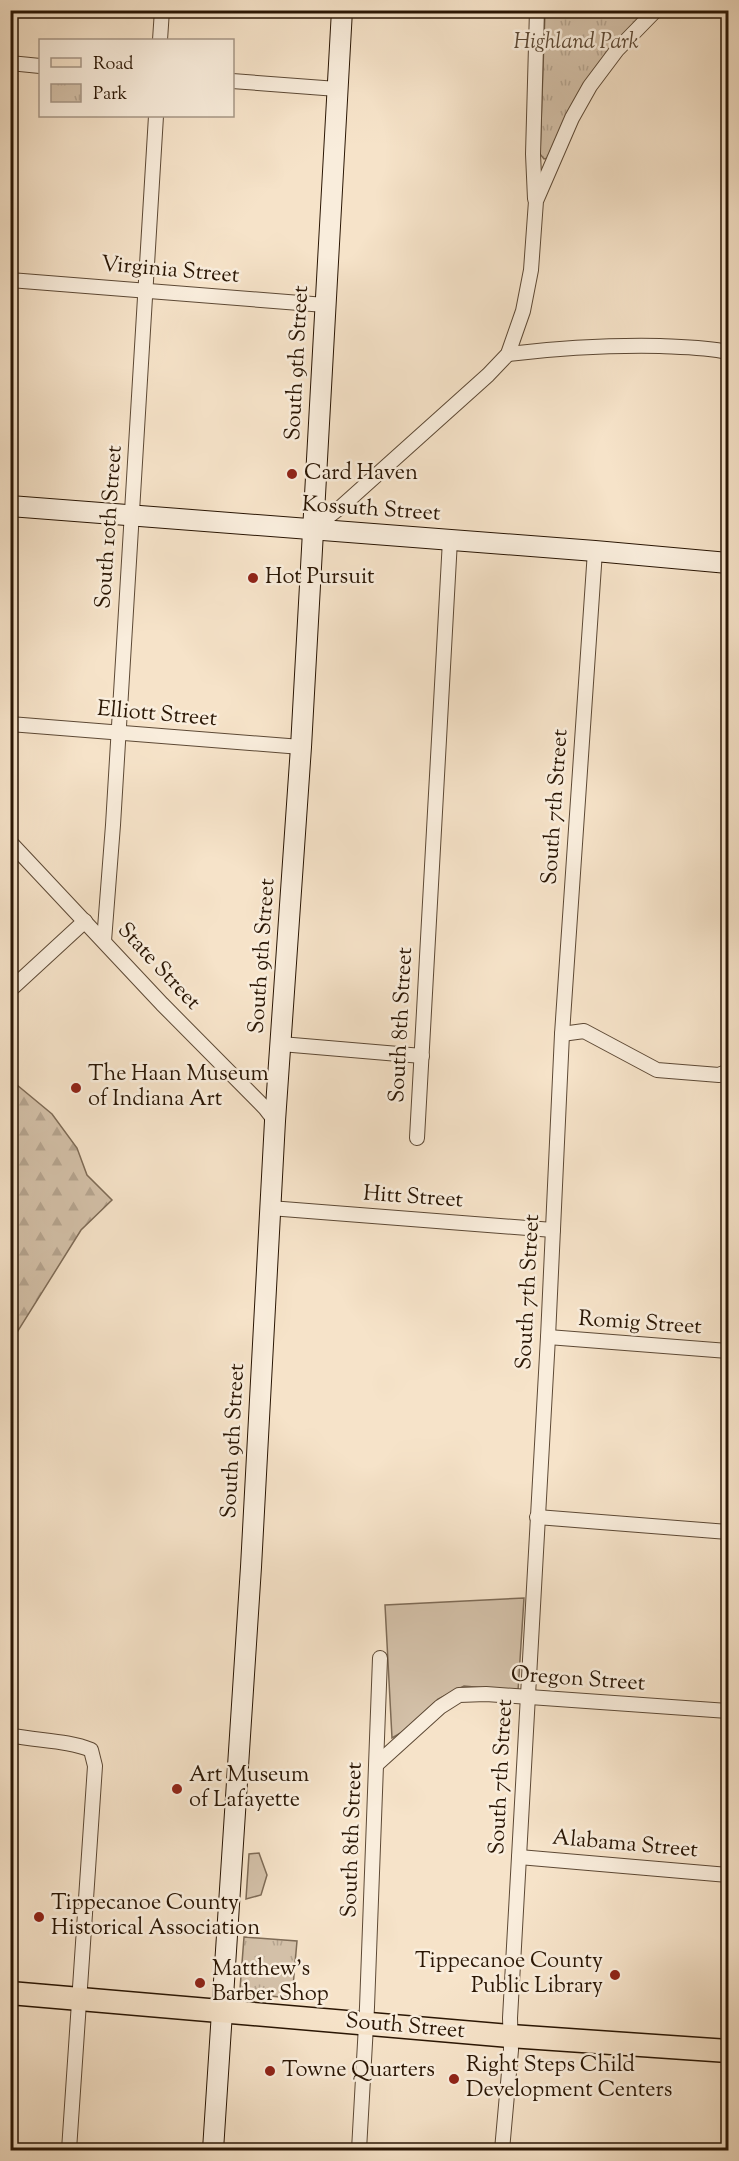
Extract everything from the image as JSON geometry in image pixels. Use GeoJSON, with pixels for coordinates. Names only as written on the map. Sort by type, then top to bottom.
{"type":"FeatureCollection","features":[{"type":"Feature","properties":{"kind":"main road","name":"South Street"},"geometry":{"type":"LineString","coordinates":[[10,1993],[510,2036],[729,2051]]}},
{"type":"Feature","properties":{"kind":"street"},"geometry":{"type":"LineString","coordinates":[[160,39],[162,10]]}},
{"type":"Feature","properties":{"kind":"street","name":"South 9th Street"},"geometry":{"type":"LineString","coordinates":[[213,2151],[251,1567],[270,1208],[301,747],[342,10]]}},
{"type":"Feature","properties":{"kind":"street"},"geometry":{"type":"LineString","coordinates":[[312,529],[350,499],[488,375],[508,354],[523,311],[531,270],[536,201],[533,154],[537,10]]}},
{"type":"Feature","properties":{"kind":"street"},"geometry":{"type":"LineString","coordinates":[[536,201],[572,118],[590,86],[617,50],[656,10]]}},
{"type":"Feature","properties":{"kind":"street"},"geometry":{"type":"LineString","coordinates":[[10,63],[39,66]]}},
{"type":"Feature","properties":{"kind":"street"},"geometry":{"type":"LineString","coordinates":[[234,81],[338,89]]}},
{"type":"Feature","properties":{"kind":"street","name":"South 10th Street"},"geometry":{"type":"LineString","coordinates":[[104,941],[119,733],[156,117]]}},
{"type":"Feature","properties":{"kind":"street","name":"Virginia Street"},"geometry":{"type":"LineString","coordinates":[[10,280],[325,305]]}},
{"type":"Feature","properties":{"kind":"street"},"geometry":{"type":"LineString","coordinates":[[508,354],[620,345],[686,347],[729,352]]}},
{"type":"Feature","properties":{"kind":"street","name":"Kossuth Street"},"geometry":{"type":"LineString","coordinates":[[10,506],[729,563]]}},
{"type":"Feature","properties":{"kind":"street","name":"South 8th Street"},"geometry":{"type":"LineString","coordinates":[[417,1138],[450,540]]}},
{"type":"Feature","properties":{"kind":"street","name":"South 7th Street"},"geometry":{"type":"LineString","coordinates":[[502,2151],[511,2050],[562,1034],[595,551]]}},
{"type":"Feature","properties":{"kind":"street","name":"Elliott Street"},"geometry":{"type":"LineString","coordinates":[[10,724],[301,747]]}},
{"type":"Feature","properties":{"kind":"street","name":"State Street"},"geometry":{"type":"LineString","coordinates":[[10,842],[276,1121]]}},
{"type":"Feature","properties":{"kind":"street"},"geometry":{"type":"LineString","coordinates":[[10,990],[86,921]]}},
{"type":"Feature","properties":{"kind":"street"},"geometry":{"type":"LineString","coordinates":[[562,1034],[584,1031],[657,1070],[719,1075],[729,1071]]}},
{"type":"Feature","properties":{"kind":"street"},"geometry":{"type":"LineString","coordinates":[[282,1044],[422,1056]]}},
{"type":"Feature","properties":{"kind":"street","name":"Hitt Street"},"geometry":{"type":"LineString","coordinates":[[270,1208],[553,1230]]}},
{"type":"Feature","properties":{"kind":"street","name":"Romig Street"},"geometry":{"type":"LineString","coordinates":[[548,1337],[729,1351]]}},
{"type":"Feature","properties":{"kind":"street"},"geometry":{"type":"LineString","coordinates":[[537,1517],[729,1532]]}},
{"type":"Feature","properties":{"kind":"street","name":"South 8th Street"},"geometry":{"type":"LineString","coordinates":[[359,2151],[380,1658]]}},
{"type":"Feature","properties":{"kind":"street","name":"Oregon Street"},"geometry":{"type":"LineString","coordinates":[[377,1764],[440,1707],[459,1695],[486,1694],[729,1711]]}},
{"type":"Feature","properties":{"kind":"street"},"geometry":{"type":"LineString","coordinates":[[10,1735],[80,1746],[91,1750],[95,1766],[69,2151]]}},
{"type":"Feature","properties":{"kind":"street","name":"Alabama Street"},"geometry":{"type":"LineString","coordinates":[[519,1857],[729,1875]]}},
{"type":"Feature","properties":{"kind":"green space","name":"Highland Park"},"geometry":{"type":"Polygon","coordinates":[[[633,10],[639,15],[603,59],[548,158],[544,159],[540,154],[545,11],[633,10]]]}},
{"type":"Feature","properties":{"kind":"green space"},"geometry":{"type":"Polygon","coordinates":[[[11,1080],[52,1114],[77,1148],[87,1175],[112,1200],[81,1230],[11,1342],[11,1080]]]}},
{"type":"Feature","properties":{"kind":"green space"},"geometry":{"type":"Polygon","coordinates":[[[524,1598],[518,1691],[464,1686],[438,1699],[411,1727],[392,1738],[385,1605],[524,1598]]]}},
{"type":"Feature","properties":{"kind":"green space"},"geometry":{"type":"Polygon","coordinates":[[[259,1853],[267,1875],[261,1895],[246,1899],[249,1854],[259,1853]]]}},
{"type":"Feature","properties":{"kind":"green space"},"geometry":{"type":"Polygon","coordinates":[[[244,1937],[297,1941],[292,1998],[244,1994],[240,1989],[244,1937]]]}},
{"type":"Feature","properties":{"kind":"place","name":"Card Haven"},"geometry":{"type":"Point","coordinates":[292,474]}},
{"type":"Feature","properties":{"kind":"place","name":"Hot Pursuit"},"geometry":{"type":"Point","coordinates":[253,578]}},
{"type":"Feature","properties":{"kind":"place","name":"The Haan Museum of Indiana Art"},"geometry":{"type":"Point","coordinates":[76,1088]}},
{"type":"Feature","properties":{"kind":"place","name":"Art Museum of Lafayette"},"geometry":{"type":"Point","coordinates":[177,1789]}},
{"type":"Feature","properties":{"kind":"place","name":"Tippecanoe County Historical Association"},"geometry":{"type":"Point","coordinates":[39,1917]}},
{"type":"Feature","properties":{"kind":"place","name":"Tippecanoe County Public Library"},"geometry":{"type":"Point","coordinates":[615,1975]}},
{"type":"Feature","properties":{"kind":"place","name":"Matthew's Barber Shop"},"geometry":{"type":"Point","coordinates":[200,1983]}},
{"type":"Feature","properties":{"kind":"place","name":"Towne Quarters"},"geometry":{"type":"Point","coordinates":[270,2071]}},
{"type":"Feature","properties":{"kind":"place","name":"Right Steps Child Development Centers"},"geometry":{"type":"Point","coordinates":[454,2079]}}]}
